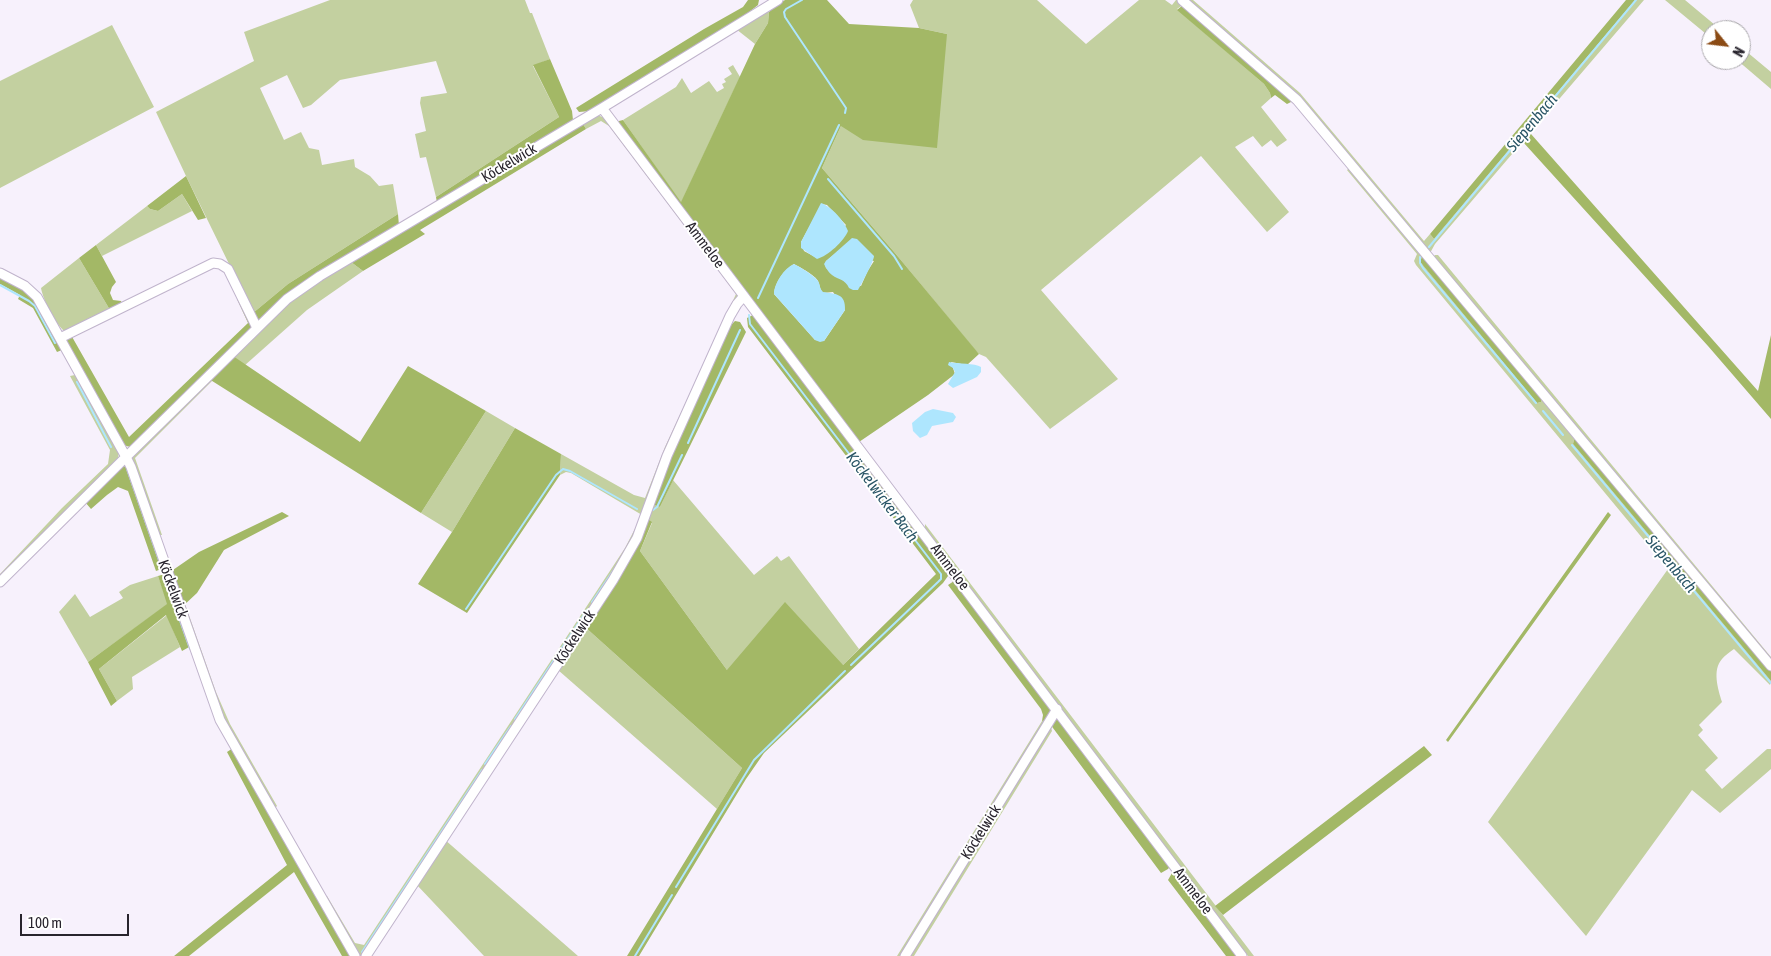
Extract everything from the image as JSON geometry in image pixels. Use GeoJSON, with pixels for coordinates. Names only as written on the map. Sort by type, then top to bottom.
{"type":"FeatureCollection","features":[{"type":"Feature","properties":{"kind":"street","name":"Köckelwick"},"geometry":{"type":"LineString","coordinates":[[0,582],[287,299],[320,276],[602,108],[766,3],[778,0]]}},
{"type":"Feature","properties":{"kind":"street"},"geometry":{"type":"LineString","coordinates":[[1182,0],[1297,100],[1771,666]]}},
{"type":"Feature","properties":{"kind":"street","name":"Ammeloe"},"geometry":{"type":"LineString","coordinates":[[602,108],[1242,956]]}},
{"type":"Feature","properties":{"kind":"street"},"geometry":{"type":"LineString","coordinates":[[60,338],[213,263],[220,264],[228,269],[257,328]]}},
{"type":"Feature","properties":{"kind":"street","name":"Köckelwick"},"geometry":{"type":"LineString","coordinates":[[0,273],[34,293],[126,457],[220,720],[355,956]]}},
{"type":"Feature","properties":{"kind":"street","name":"Köckelwick"},"geometry":{"type":"LineString","coordinates":[[366,956],[613,580],[637,538],[667,456],[730,316],[744,296]]}},
{"type":"Feature","properties":{"kind":"street","name":"Köckelwick"},"geometry":{"type":"LineString","coordinates":[[905,956],[1057,709]]}},
{"type":"Feature","properties":{"kind":"green space"},"geometry":{"type":"Polygon","coordinates":[[[330,0],[525,0],[550,59],[533,66],[559,117],[436,197],[426,157],[420,158],[415,134],[426,131],[420,103],[421,97],[447,93],[436,61],[340,80],[311,105],[303,108],[287,75],[260,88],[284,140],[301,132],[309,148],[319,150],[322,165],[354,159],[355,167],[370,176],[379,186],[393,184],[398,214],[288,284],[253,313],[156,112],[254,61],[244,32],[330,0]]]}},
{"type":"Feature","properties":{"kind":"green space"},"geometry":{"type":"Polygon","coordinates":[[[748,0],[759,0],[758,5],[739,20],[590,111],[579,112],[576,108],[743,7],[748,0]]]}},
{"type":"Feature","properties":{"kind":"green space"},"geometry":{"type":"Polygon","coordinates":[[[785,0],[827,0],[849,24],[919,28],[947,34],[937,148],[863,140],[841,126],[822,168],[979,354],[967,365],[951,362],[955,374],[928,395],[859,442],[619,125],[619,121],[623,120],[681,202],[755,44],[768,23],[769,12],[785,0]],[[822,204],[801,242],[804,251],[817,258],[846,225],[827,205],[822,204]],[[836,253],[826,261],[826,268],[847,283],[861,286],[874,261],[836,253]],[[794,264],[778,281],[774,294],[815,340],[824,341],[845,310],[833,292],[823,293],[818,281],[814,277],[794,264]]]}},
{"type":"Feature","properties":{"kind":"green space"},"geometry":{"type":"Polygon","coordinates":[[[913,0],[1037,0],[1086,44],[1139,0],[1165,0],[1172,5],[1176,0],[1179,0],[1184,4],[1177,9],[1264,84],[1271,98],[1261,107],[1287,140],[1277,147],[1271,140],[1262,147],[1253,136],[1235,147],[1289,212],[1267,232],[1201,156],[1041,290],[1118,379],[1050,429],[986,357],[975,350],[822,168],[841,126],[947,34],[919,28],[910,5],[913,0]]]}},
{"type":"Feature","properties":{"kind":"green space"},"geometry":{"type":"Polygon","coordinates":[[[1185,0],[1193,0],[1300,93],[1424,241],[1430,234],[1434,239],[1635,0],[1644,0],[1435,244],[1429,255],[1301,102],[1185,0]]]}},
{"type":"Feature","properties":{"kind":"green space"},"geometry":{"type":"Polygon","coordinates":[[[1626,0],[1635,0],[1434,239],[1430,234],[1626,0]]]}},
{"type":"Feature","properties":{"kind":"green space"},"geometry":{"type":"Polygon","coordinates":[[[1665,0],[1685,0],[1709,20],[1701,20],[1701,30],[1665,0]]]}},
{"type":"Feature","properties":{"kind":"green space"},"geometry":{"type":"Polygon","coordinates":[[[1184,4],[1295,100],[1287,104],[1275,95],[1271,98],[1264,84],[1177,10],[1184,4]]]}},
{"type":"Feature","properties":{"kind":"green space"},"geometry":{"type":"Polygon","coordinates":[[[769,12],[768,23],[755,44],[736,29],[762,13],[769,12]]]}},
{"type":"Feature","properties":{"kind":"green space"},"geometry":{"type":"Polygon","coordinates":[[[112,25],[154,107],[0,188],[0,81],[112,25]]]}},
{"type":"Feature","properties":{"kind":"green space"},"geometry":{"type":"Polygon","coordinates":[[[1751,55],[1771,72],[1771,89],[1749,70],[1751,70],[1751,55]]]}},
{"type":"Feature","properties":{"kind":"green space"},"geometry":{"type":"Polygon","coordinates":[[[550,59],[572,111],[573,120],[437,203],[436,197],[559,117],[533,65],[550,59]]]}},
{"type":"Feature","properties":{"kind":"green space"},"geometry":{"type":"Polygon","coordinates":[[[733,65],[740,77],[681,203],[623,120],[676,87],[682,78],[691,93],[709,81],[717,92],[724,88],[722,84],[726,82],[724,79],[732,74],[728,68],[733,65]]]}},
{"type":"Feature","properties":{"kind":"green space"},"geometry":{"type":"Polygon","coordinates":[[[597,115],[608,119],[739,293],[667,451],[630,548],[362,955],[359,956],[326,897],[355,943],[364,945],[625,548],[642,515],[571,473],[566,472],[560,475],[561,454],[634,495],[645,498],[665,447],[736,294],[609,126],[601,121],[586,129],[582,122],[597,115]]]}},
{"type":"Feature","properties":{"kind":"green space"},"geometry":{"type":"Polygon","coordinates":[[[582,122],[586,129],[420,230],[425,234],[363,271],[351,262],[582,122]]]}},
{"type":"Feature","properties":{"kind":"green space"},"geometry":{"type":"Polygon","coordinates":[[[1531,134],[1758,391],[1771,335],[1771,419],[1708,346],[1523,142],[1531,134]]]}},
{"type":"Feature","properties":{"kind":"green space"},"geometry":{"type":"Polygon","coordinates":[[[1350,167],[1425,256],[1421,263],[1537,403],[1541,402],[1542,399],[1577,439],[1574,440],[1573,444],[1771,681],[1770,685],[1734,649],[1719,663],[1717,674],[1722,702],[1699,725],[1703,730],[1698,735],[1718,758],[1705,770],[1722,789],[1767,749],[1771,749],[1771,769],[1720,813],[1692,790],[1586,936],[1488,822],[1668,569],[1416,265],[1414,261],[1417,254],[1347,170],[1350,167]]]}},
{"type":"Feature","properties":{"kind":"green space"},"geometry":{"type":"Polygon","coordinates":[[[186,176],[206,218],[198,220],[182,194],[158,211],[147,206],[186,176]]]}},
{"type":"Feature","properties":{"kind":"green space"},"geometry":{"type":"Polygon","coordinates":[[[182,194],[192,211],[102,256],[96,245],[147,206],[158,211],[182,194]]]}},
{"type":"Feature","properties":{"kind":"green space"},"geometry":{"type":"Polygon","coordinates":[[[398,214],[399,226],[259,320],[256,319],[253,313],[288,284],[398,214]]]}},
{"type":"Feature","properties":{"kind":"green space"},"geometry":{"type":"Polygon","coordinates":[[[96,245],[116,282],[110,293],[113,300],[121,301],[122,304],[110,310],[79,258],[96,245]]]}},
{"type":"Feature","properties":{"kind":"green space"},"geometry":{"type":"Polygon","coordinates":[[[1438,255],[1771,657],[1771,663],[1432,258],[1438,255]]]}},
{"type":"Feature","properties":{"kind":"green space"},"geometry":{"type":"Polygon","coordinates":[[[1425,256],[1542,399],[1541,402],[1537,403],[1421,263],[1421,259],[1425,256]]]}},
{"type":"Feature","properties":{"kind":"green space"},"geometry":{"type":"Polygon","coordinates":[[[79,258],[110,310],[66,332],[50,312],[41,288],[79,258]]]}},
{"type":"Feature","properties":{"kind":"green space"},"geometry":{"type":"Polygon","coordinates":[[[351,262],[363,271],[307,310],[244,366],[233,356],[282,307],[321,279],[351,262]]]}},
{"type":"Feature","properties":{"kind":"green space"},"geometry":{"type":"Polygon","coordinates":[[[0,275],[34,297],[62,350],[57,352],[33,308],[18,299],[20,295],[0,284],[0,275]]]}},
{"type":"Feature","properties":{"kind":"green space"},"geometry":{"type":"Polygon","coordinates":[[[240,298],[252,322],[251,328],[135,444],[128,446],[122,443],[66,341],[71,335],[129,437],[248,323],[237,299],[240,298]]]}},
{"type":"Feature","properties":{"kind":"green space"},"geometry":{"type":"Polygon","coordinates":[[[755,314],[949,569],[948,576],[943,583],[764,753],[746,779],[639,956],[627,956],[742,768],[585,627],[645,521],[649,520],[652,522],[640,551],[727,670],[785,602],[843,665],[936,574],[748,327],[747,318],[755,314]]]}},
{"type":"Feature","properties":{"kind":"green space"},"geometry":{"type":"Polygon","coordinates":[[[735,321],[740,322],[746,332],[660,507],[651,504],[668,458],[727,329],[735,321]]]}},
{"type":"Feature","properties":{"kind":"green space"},"geometry":{"type":"Polygon","coordinates":[[[233,356],[360,442],[408,366],[486,411],[421,513],[209,379],[233,356]]]}},
{"type":"Feature","properties":{"kind":"green space"},"geometry":{"type":"Polygon","coordinates":[[[75,375],[119,451],[118,459],[0,578],[0,574],[62,508],[108,464],[110,450],[70,376],[75,375]]]}},
{"type":"Feature","properties":{"kind":"green space"},"geometry":{"type":"Polygon","coordinates":[[[209,379],[212,381],[135,458],[162,535],[158,535],[130,457],[209,379]]]}},
{"type":"Feature","properties":{"kind":"green space"},"geometry":{"type":"Polygon","coordinates":[[[486,411],[515,428],[452,532],[421,513],[486,411]]]}},
{"type":"Feature","properties":{"kind":"green space"},"geometry":{"type":"Polygon","coordinates":[[[515,428],[561,454],[560,475],[467,613],[418,584],[515,428]]]}},
{"type":"Feature","properties":{"kind":"green space"},"geometry":{"type":"Polygon","coordinates":[[[1577,439],[1771,669],[1771,681],[1573,444],[1574,440],[1577,439]]]}},
{"type":"Feature","properties":{"kind":"green space"},"geometry":{"type":"Polygon","coordinates":[[[123,466],[127,467],[164,568],[156,571],[128,491],[118,487],[91,509],[85,502],[123,466]]]}},
{"type":"Feature","properties":{"kind":"green space"},"geometry":{"type":"Polygon","coordinates":[[[673,480],[754,575],[777,556],[781,561],[789,556],[859,649],[843,665],[727,670],[640,551],[652,523],[645,521],[651,504],[660,507],[673,480]]]}},
{"type":"Feature","properties":{"kind":"green space"},"geometry":{"type":"Polygon","coordinates":[[[282,512],[289,516],[224,550],[197,593],[182,607],[170,572],[199,552],[282,512]]]}},
{"type":"Feature","properties":{"kind":"green space"},"geometry":{"type":"Polygon","coordinates":[[[1608,512],[1611,515],[1448,742],[1446,740],[1608,512]]]}},
{"type":"Feature","properties":{"kind":"green space"},"geometry":{"type":"Polygon","coordinates":[[[925,524],[1254,956],[1248,956],[925,530],[925,524]]]}},
{"type":"Feature","properties":{"kind":"green space"},"geometry":{"type":"Polygon","coordinates":[[[165,574],[191,646],[182,651],[166,615],[99,669],[117,701],[111,706],[88,662],[167,604],[158,576],[165,574]]]}},
{"type":"Feature","properties":{"kind":"green space"},"geometry":{"type":"Polygon","coordinates":[[[158,576],[168,604],[88,662],[59,612],[75,594],[90,617],[123,598],[119,592],[130,585],[158,576]]]}},
{"type":"Feature","properties":{"kind":"green space"},"geometry":{"type":"Polygon","coordinates":[[[957,579],[1052,711],[1048,720],[1042,721],[1041,709],[948,585],[957,579]]]}},
{"type":"Feature","properties":{"kind":"green space"},"geometry":{"type":"Polygon","coordinates":[[[185,604],[216,692],[230,724],[277,806],[274,809],[228,729],[182,607],[185,604]]]}},
{"type":"Feature","properties":{"kind":"green space"},"geometry":{"type":"Polygon","coordinates":[[[167,615],[180,647],[132,677],[133,689],[117,701],[99,669],[167,615]]]}},
{"type":"Feature","properties":{"kind":"green space"},"geometry":{"type":"Polygon","coordinates":[[[585,627],[742,768],[717,809],[558,670],[585,627]]]}},
{"type":"Feature","properties":{"kind":"green space"},"geometry":{"type":"Polygon","coordinates":[[[1056,717],[1172,864],[1168,869],[1161,873],[1050,724],[1056,717]]]}},
{"type":"Feature","properties":{"kind":"green space"},"geometry":{"type":"Polygon","coordinates":[[[1048,720],[904,956],[897,956],[1042,721],[1048,720]]]}},
{"type":"Feature","properties":{"kind":"green space"},"geometry":{"type":"Polygon","coordinates":[[[1050,724],[1052,731],[914,956],[908,956],[1050,724]]]}},
{"type":"Feature","properties":{"kind":"green space"},"geometry":{"type":"Polygon","coordinates":[[[1424,746],[1432,755],[1223,915],[1215,906],[1424,746]]]}},
{"type":"Feature","properties":{"kind":"green space"},"geometry":{"type":"Polygon","coordinates":[[[233,748],[353,956],[342,956],[294,872],[189,956],[174,956],[287,865],[227,752],[233,748]]]}},
{"type":"Feature","properties":{"kind":"green space"},"geometry":{"type":"Polygon","coordinates":[[[444,839],[578,956],[484,956],[416,884],[444,839]]]}},
{"type":"Feature","properties":{"kind":"green space"},"geometry":{"type":"Polygon","coordinates":[[[1177,871],[1242,956],[1226,956],[1168,880],[1172,873],[1177,871]]]}},
{"type":"Feature","properties":{"kind":"water"},"geometry":{"type":"Polygon","coordinates":[[[821,203],[837,215],[848,231],[835,248],[817,259],[801,248],[801,242],[821,203]]]}},
{"type":"Feature","properties":{"kind":"water"},"geometry":{"type":"Polygon","coordinates":[[[852,238],[857,239],[874,256],[858,290],[849,288],[844,281],[832,275],[824,264],[852,238]]]}},
{"type":"Feature","properties":{"kind":"water"},"geometry":{"type":"Polygon","coordinates":[[[794,264],[816,279],[823,292],[839,295],[844,300],[845,310],[824,341],[815,340],[774,294],[780,277],[794,264]]]}},
{"type":"Feature","properties":{"kind":"water"},"geometry":{"type":"Polygon","coordinates":[[[949,362],[978,366],[981,367],[981,372],[977,377],[953,388],[948,384],[955,372],[948,365],[949,362]]]}},
{"type":"Feature","properties":{"kind":"water"},"geometry":{"type":"Polygon","coordinates":[[[933,409],[953,413],[956,417],[953,422],[932,426],[927,435],[920,438],[913,431],[912,423],[925,412],[933,409]]]}},
{"type":"Feature","properties":{"kind":"waterway","name":"Köckelwicker Bach"},"geometry":{"type":"LineString","coordinates":[[802,0],[786,9],[784,12],[785,17],[846,108],[845,113]]}},
{"type":"Feature","properties":{"kind":"waterway","name":"Siepenbach"},"geometry":{"type":"LineString","coordinates":[[1429,247],[1636,0]]}},
{"type":"Feature","properties":{"kind":"waterway","name":"Köckelwicker Bach"},"geometry":{"type":"LineString","coordinates":[[758,298],[839,125]]}},
{"type":"Feature","properties":{"kind":"waterway"},"geometry":{"type":"LineString","coordinates":[[828,179],[894,256],[902,269]]}},
{"type":"Feature","properties":{"kind":"waterway","name":"Siepenbach"},"geometry":{"type":"LineString","coordinates":[[1420,257],[1420,263],[1423,268],[1536,403]]}},
{"type":"Feature","properties":{"kind":"waterway"},"geometry":{"type":"LineString","coordinates":[[0,285],[35,306],[55,343]]}},
{"type":"Feature","properties":{"kind":"waterway","name":"Köckelwicker Bach"},"geometry":{"type":"LineString","coordinates":[[749,315],[750,324],[941,574],[941,579],[851,665]]}},
{"type":"Feature","properties":{"kind":"waterway"},"geometry":{"type":"LineString","coordinates":[[688,443],[740,330]]}},
{"type":"Feature","properties":{"kind":"waterway"},"geometry":{"type":"LineString","coordinates":[[77,382],[111,447]]}},
{"type":"Feature","properties":{"kind":"waterway","name":"Siepenbach"},"geometry":{"type":"LineString","coordinates":[[1543,411],[1563,435]]}},
{"type":"Feature","properties":{"kind":"waterway","name":"Siepenbach"},"geometry":{"type":"LineString","coordinates":[[1572,445],[1771,683]]}},
{"type":"Feature","properties":{"kind":"waterway"},"geometry":{"type":"LineString","coordinates":[[653,510],[657,507],[682,455]]}},
{"type":"Feature","properties":{"kind":"waterway"},"geometry":{"type":"LineString","coordinates":[[127,469],[161,566]]}},
{"type":"Feature","properties":{"kind":"waterway"},"geometry":{"type":"LineString","coordinates":[[466,609],[556,475],[563,469],[570,471],[637,509]]}},
{"type":"Feature","properties":{"kind":"waterway"},"geometry":{"type":"LineString","coordinates":[[592,602],[617,565]]}},
{"type":"Feature","properties":{"kind":"waterway"},"geometry":{"type":"LineString","coordinates":[[164,575],[190,649]]}},
{"type":"Feature","properties":{"kind":"waterway"},"geometry":{"type":"LineString","coordinates":[[515,719],[587,610]]}},
{"type":"Feature","properties":{"kind":"waterway","name":"Köckelwicker Bach"},"geometry":{"type":"LineString","coordinates":[[676,887],[754,760],[845,671]]}},
{"type":"Feature","properties":{"kind":"waterway"},"geometry":{"type":"LineString","coordinates":[[485,764],[511,726]]}},
{"type":"Feature","properties":{"kind":"waterway"},"geometry":{"type":"LineString","coordinates":[[362,952],[482,770]]}},
{"type":"Feature","properties":{"kind":"waterway","name":"Köckelwicker Bach"},"geometry":{"type":"LineString","coordinates":[[635,956],[672,895]]}}]}
